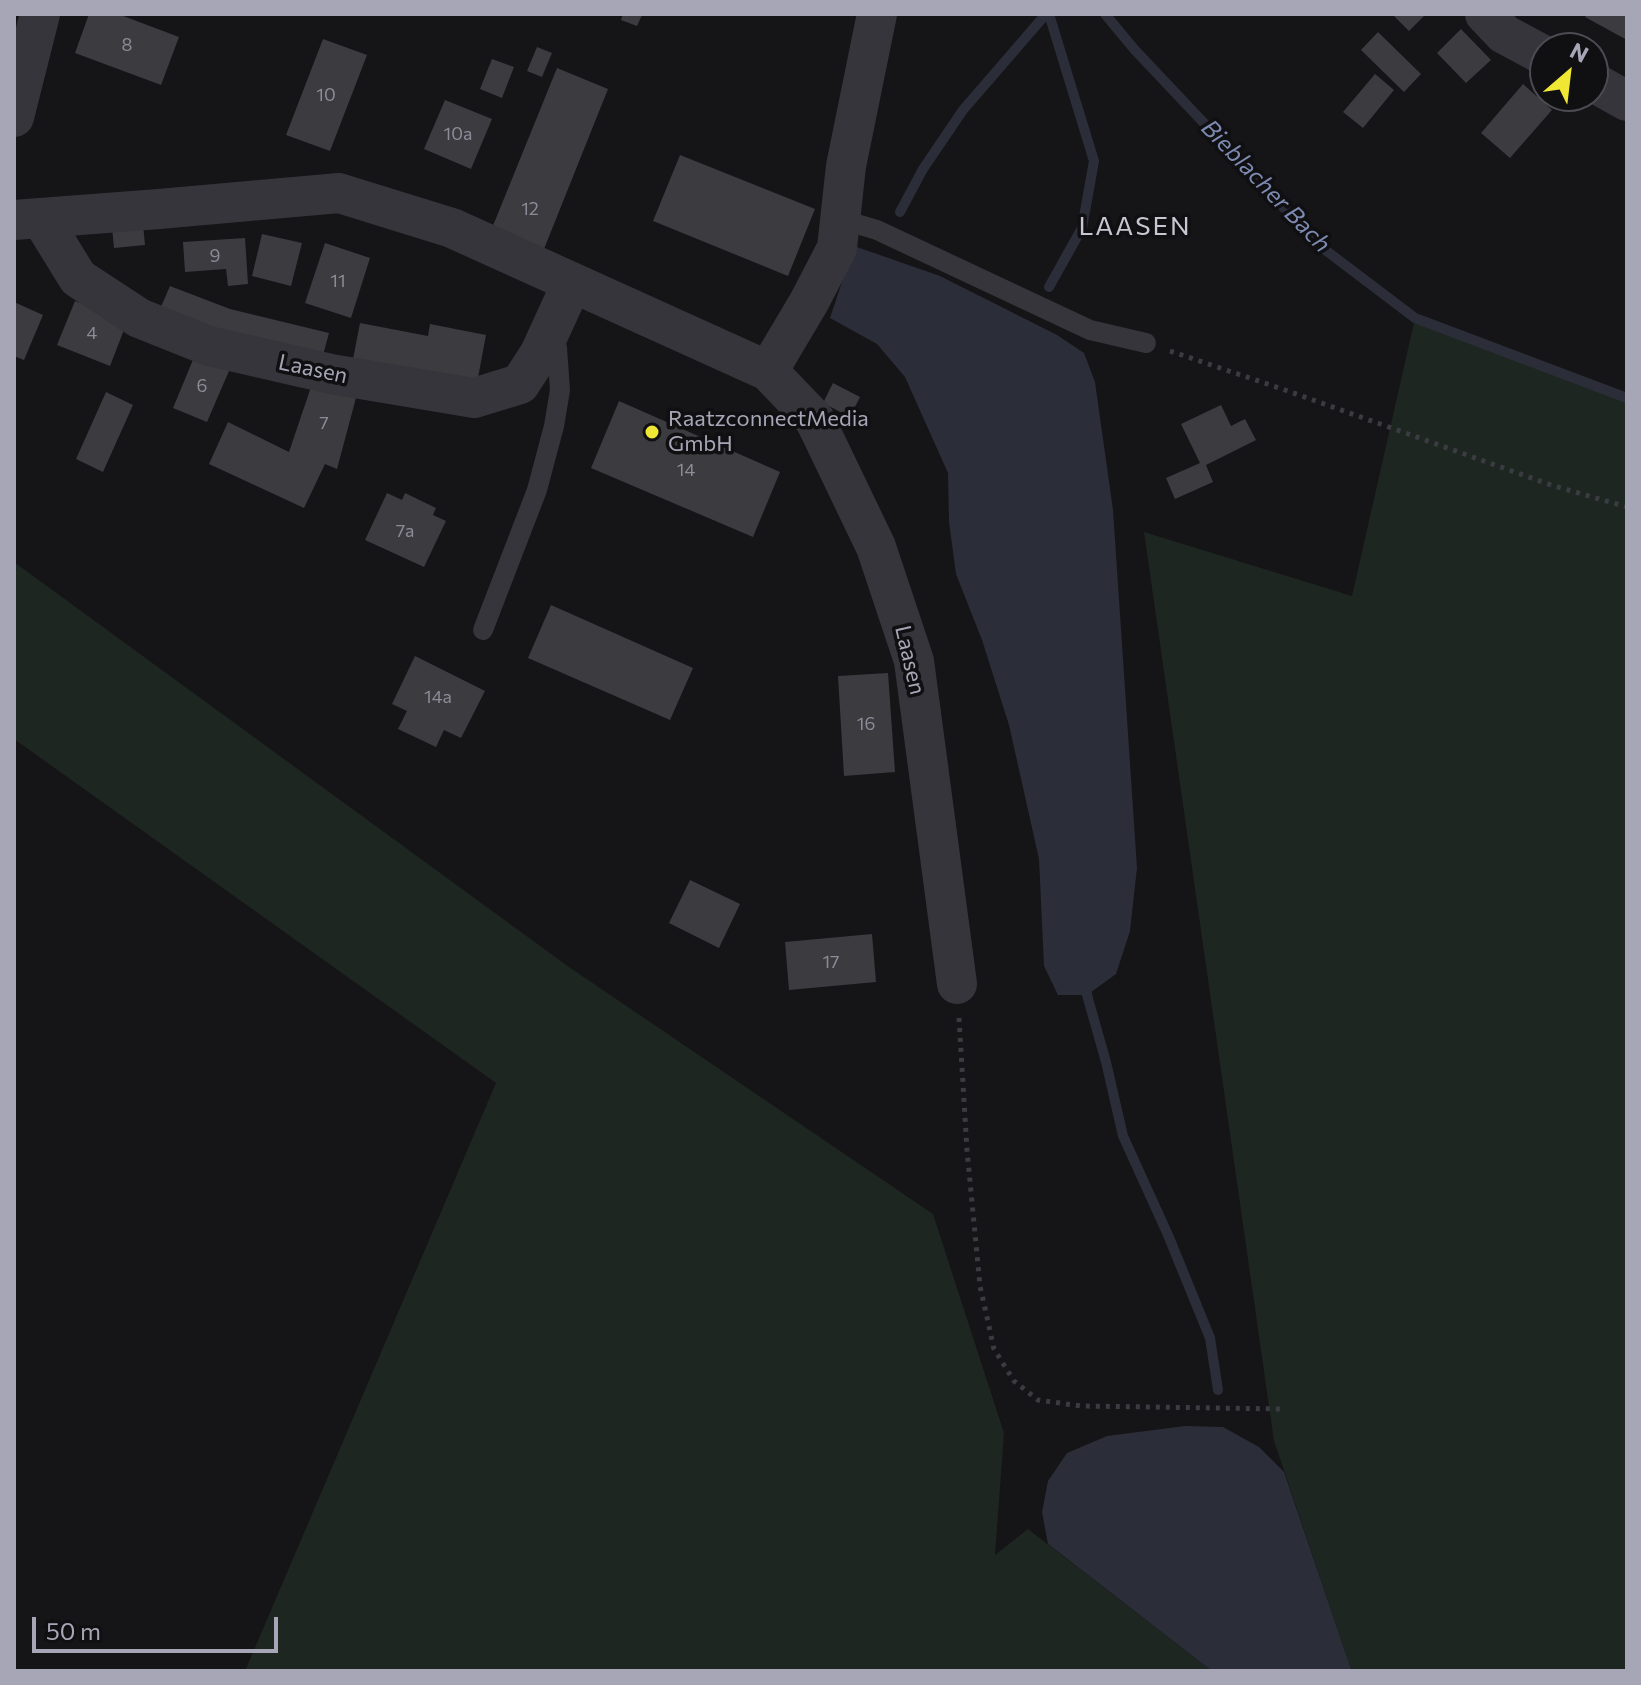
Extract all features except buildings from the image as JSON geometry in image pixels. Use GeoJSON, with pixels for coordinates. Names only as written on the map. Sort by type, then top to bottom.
{"type":"FeatureCollection","features":[{"type":"Feature","properties":{"kind":"street"},"geometry":{"type":"LineString","coordinates":[[14,117],[40,14]]}},
{"type":"Feature","properties":{"kind":"street"},"geometry":{"type":"LineString","coordinates":[[768,371],[837,248],[846,166],[877,14]]}},
{"type":"Feature","properties":{"kind":"street"},"geometry":{"type":"LineString","coordinates":[[1485,14],[1504,34],[1529,47]]}},
{"type":"Feature","properties":{"kind":"street"},"geometry":{"type":"LineString","coordinates":[[1609,91],[1627,101]]}},
{"type":"Feature","properties":{"kind":"street","name":"Laasen"},"geometry":{"type":"LineString","coordinates":[[27,219],[339,193],[452,228],[768,371],[815,420],[876,547],[914,661],[957,984]]}},
{"type":"Feature","properties":{"kind":"street","name":"Laasen"},"geometry":{"type":"LineString","coordinates":[[27,219],[78,278],[139,318],[209,346],[331,374],[474,398],[520,384],[540,353],[572,283]]}},
{"type":"Feature","properties":{"kind":"lane"},"geometry":{"type":"LineString","coordinates":[[840,219],[877,230],[1090,330],[1146,343]]}},
{"type":"Feature","properties":{"kind":"lane"},"geometry":{"type":"LineString","coordinates":[[483,630],[537,490],[554,426],[560,390],[557,348],[551,330]]}},
{"type":"Feature","properties":{"kind":"path"},"geometry":{"type":"LineString","coordinates":[[1146,343],[1551,485],[1627,507]]}},
{"type":"Feature","properties":{"kind":"path"},"geometry":{"type":"LineString","coordinates":[[957,984],[967,1150],[980,1286],[994,1349],[1014,1381],[1038,1400],[1081,1406],[1283,1409]]}},
{"type":"Feature","properties":{"kind":"shaded area"},"geometry":{"type":"Polygon","coordinates":[[[854,246],[940,276],[1057,335],[1084,353],[1095,382],[1113,510],[1137,868],[1130,931],[1116,974],[1087,995],[1058,995],[1044,966],[1039,859],[1009,725],[982,640],[956,574],[949,522],[948,473],[905,377],[877,344],[830,318],[854,246]]]}},
{"type":"Feature","properties":{"kind":"shaded area"},"geometry":{"type":"Polygon","coordinates":[[[1415,318],[1627,395],[1627,1671],[1350,1671],[1274,1441],[1144,532],[1352,596],[1415,318]]]}},
{"type":"Feature","properties":{"kind":"shaded area"},"geometry":{"type":"Polygon","coordinates":[[[14,562],[569,967],[933,1214],[1004,1433],[995,1555],[1028,1529],[1212,1671],[245,1671],[496,1083],[14,739],[14,562]]]}},
{"type":"Feature","properties":{"kind":"shaded area"},"geometry":{"type":"Polygon","coordinates":[[[1185,1426],[1223,1427],[1259,1447],[1284,1472],[1350,1671],[1212,1671],[1048,1544],[1042,1512],[1048,1481],[1067,1453],[1107,1436],[1185,1426]]]}},
{"type":"Feature","properties":{"kind":"waterway"},"geometry":{"type":"LineString","coordinates":[[900,212],[923,169],[963,110],[1046,14]]}},
{"type":"Feature","properties":{"kind":"waterway"},"geometry":{"type":"LineString","coordinates":[[1049,14],[1094,161],[1082,228],[1049,287]]}},
{"type":"Feature","properties":{"kind":"waterway","name":"Bieblacher Bach"},"geometry":{"type":"LineString","coordinates":[[1105,14],[1134,49],[1320,246],[1415,318],[1627,398]]}},
{"type":"Feature","properties":{"kind":"waterway"},"geometry":{"type":"LineString","coordinates":[[1086,983],[1123,1136],[1210,1338],[1218,1390]]}},
{"type":"Feature","properties":{"kind":"place","name":"RaatzconnectMedia GmbH"},"geometry":{"type":"Point","coordinates":[652,432]}},
{"type":"Feature","properties":{"kind":"district","name":"LAASEN"},"geometry":{"type":"Point","coordinates":[1135,226]}}]}
